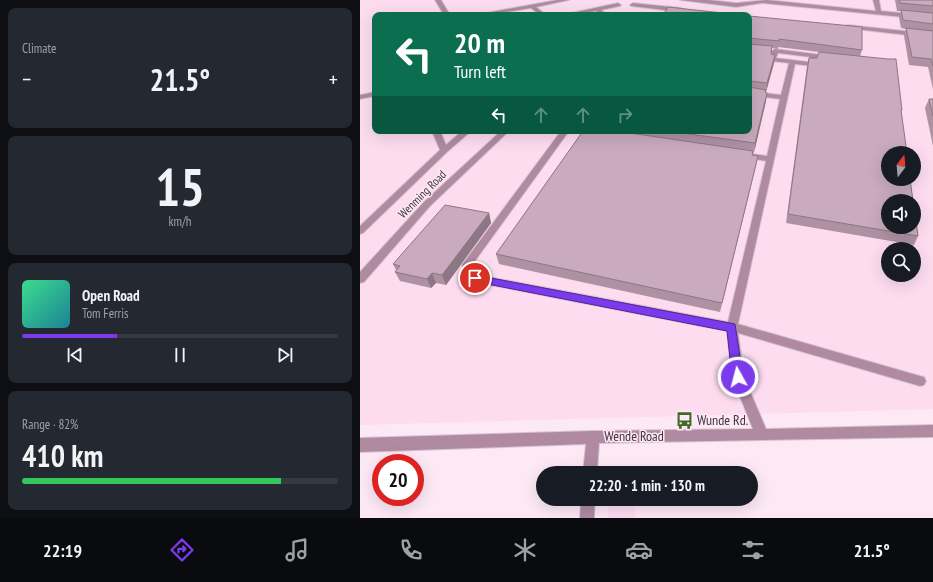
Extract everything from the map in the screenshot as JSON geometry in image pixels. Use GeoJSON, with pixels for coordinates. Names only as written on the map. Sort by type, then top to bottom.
{"type":"FeatureCollection","features":[{"type":"Feature","properties":{"kind":"street"},"geometry":{"type":"LineString","coordinates":[[438,0],[445,12]]}},
{"type":"Feature","properties":{"kind":"street"},"geometry":{"type":"LineString","coordinates":[[496,12],[566,0]]}},
{"type":"Feature","properties":{"kind":"street"},"geometry":{"type":"LineString","coordinates":[[683,0],[718,2],[736,7],[743,3],[762,1],[794,2],[933,18]]}},
{"type":"Feature","properties":{"kind":"street"},"geometry":{"type":"LineString","coordinates":[[876,0],[879,12]]}},
{"type":"Feature","properties":{"kind":"street"},"geometry":{"type":"LineString","coordinates":[[581,12],[618,5]]}},
{"type":"Feature","properties":{"kind":"street"},"geometry":{"type":"LineString","coordinates":[[632,5],[686,10]]}},
{"type":"Feature","properties":{"kind":"street"},"geometry":{"type":"LineString","coordinates":[[532,6],[539,12]]}},
{"type":"Feature","properties":{"kind":"street"},"geometry":{"type":"LineString","coordinates":[[652,12],[656,7]]}},
{"type":"Feature","properties":{"kind":"street"},"geometry":{"type":"LineString","coordinates":[[597,9],[600,12]]}},
{"type":"Feature","properties":{"kind":"street"},"geometry":{"type":"LineString","coordinates":[[841,26],[933,36]]}},
{"type":"Feature","properties":{"kind":"street"},"geometry":{"type":"LineString","coordinates":[[813,56],[812,64],[773,60],[772,51],[835,58]]}},
{"type":"Feature","properties":{"kind":"street"},"geometry":{"type":"LineString","coordinates":[[762,435],[738,377],[732,327],[792,62]]}},
{"type":"Feature","properties":{"kind":"street"},"geometry":{"type":"LineString","coordinates":[[752,93],[784,98]]}},
{"type":"Feature","properties":{"kind":"street"},"geometry":{"type":"LineString","coordinates":[[360,97],[372,95]]}},
{"type":"Feature","properties":{"kind":"street"},"geometry":{"type":"LineString","coordinates":[[437,134],[444,150]]}},
{"type":"Feature","properties":{"kind":"street"},"geometry":{"type":"LineString","coordinates":[[360,231],[444,150],[463,134]]}},
{"type":"Feature","properties":{"kind":"street","name":"Wenming Road"},"geometry":{"type":"LineString","coordinates":[[360,278],[427,204],[502,134]]}},
{"type":"Feature","properties":{"kind":"street"},"geometry":{"type":"LineString","coordinates":[[563,134],[467,265],[475,278],[732,327],[920,381]]}},
{"type":"Feature","properties":{"kind":"street"},"geometry":{"type":"LineString","coordinates":[[739,154],[770,159]]}},
{"type":"Feature","properties":{"kind":"street","name":"Wende Road"},"geometry":{"type":"LineString","coordinates":[[360,445],[593,436],[762,435],[933,431]]}},
{"type":"Feature","properties":{"kind":"street"},"geometry":{"type":"LineString","coordinates":[[591,466],[593,436]]}},
{"type":"Feature","properties":{"kind":"street"},"geometry":{"type":"LineString","coordinates":[[587,518],[588,506]]}},
{"type":"Feature","properties":{"kind":"shaded area"},"geometry":{"type":"Polygon","coordinates":[[[360,0],[933,0],[933,409],[360,425],[360,0]]]}},
{"type":"Feature","properties":{"kind":"shaded area"},"geometry":{"type":"Polygon","coordinates":[[[609,506],[634,506],[635,518],[608,518],[609,506]]]}},
{"type":"Feature","properties":{"kind":"building"},"geometry":{"type":"Polygon","coordinates":[[[899,0],[933,0],[933,6],[900,3],[899,0]]]}},
{"type":"Feature","properties":{"kind":"building"},"geometry":{"type":"Polygon","coordinates":[[[668,7],[714,12],[665,12],[668,7]]]}},
{"type":"Feature","properties":{"kind":"building"},"geometry":{"type":"Polygon","coordinates":[[[901,10],[933,13],[933,24],[903,20],[901,10]]]}},
{"type":"Feature","properties":{"kind":"building"},"geometry":{"type":"Polygon","coordinates":[[[752,16],[862,27],[862,50],[779,39],[779,41],[752,38],[752,16]]]}},
{"type":"Feature","properties":{"kind":"building"},"geometry":{"type":"Polygon","coordinates":[[[906,28],[933,31],[933,66],[931,59],[912,57],[906,28]]]}},
{"type":"Feature","properties":{"kind":"building"},"geometry":{"type":"Polygon","coordinates":[[[752,44],[772,46],[771,54],[775,55],[767,83],[752,81],[752,44]]]}},
{"type":"Feature","properties":{"kind":"building"},"geometry":{"type":"Polygon","coordinates":[[[819,52],[896,59],[906,146],[881,146],[881,186],[911,186],[912,194],[881,194],[881,230],[788,214],[809,58],[817,58],[819,52]]]}},
{"type":"Feature","properties":{"kind":"building"},"geometry":{"type":"Polygon","coordinates":[[[752,88],[766,90],[765,92],[767,93],[755,143],[689,134],[752,134],[752,88]]]}},
{"type":"Feature","properties":{"kind":"building"},"geometry":{"type":"Polygon","coordinates":[[[929,99],[933,99],[933,116],[929,99]]]}},
{"type":"Feature","properties":{"kind":"building"},"geometry":{"type":"Polygon","coordinates":[[[581,134],[637,134],[753,151],[752,155],[758,156],[722,303],[496,254],[581,134]]]}},
{"type":"Feature","properties":{"kind":"building"},"geometry":{"type":"Polygon","coordinates":[[[445,205],[489,213],[442,275],[432,273],[427,279],[395,272],[400,266],[393,264],[445,205]]]}},
{"type":"Feature","properties":{"kind":"building"},"geometry":{"type":"Polygon","coordinates":[[[906,234],[918,234],[918,236],[906,234]]]}},
{"type":"Feature","properties":{"kind":"place","name":"Wunde Rd."},"geometry":{"type":"Point","coordinates":[684,420]}},
{"type":"Feature","properties":{"kind":"route"},"geometry":{"type":"LineString","coordinates":[[475,278],[732,327],[738,377]]}}]}
